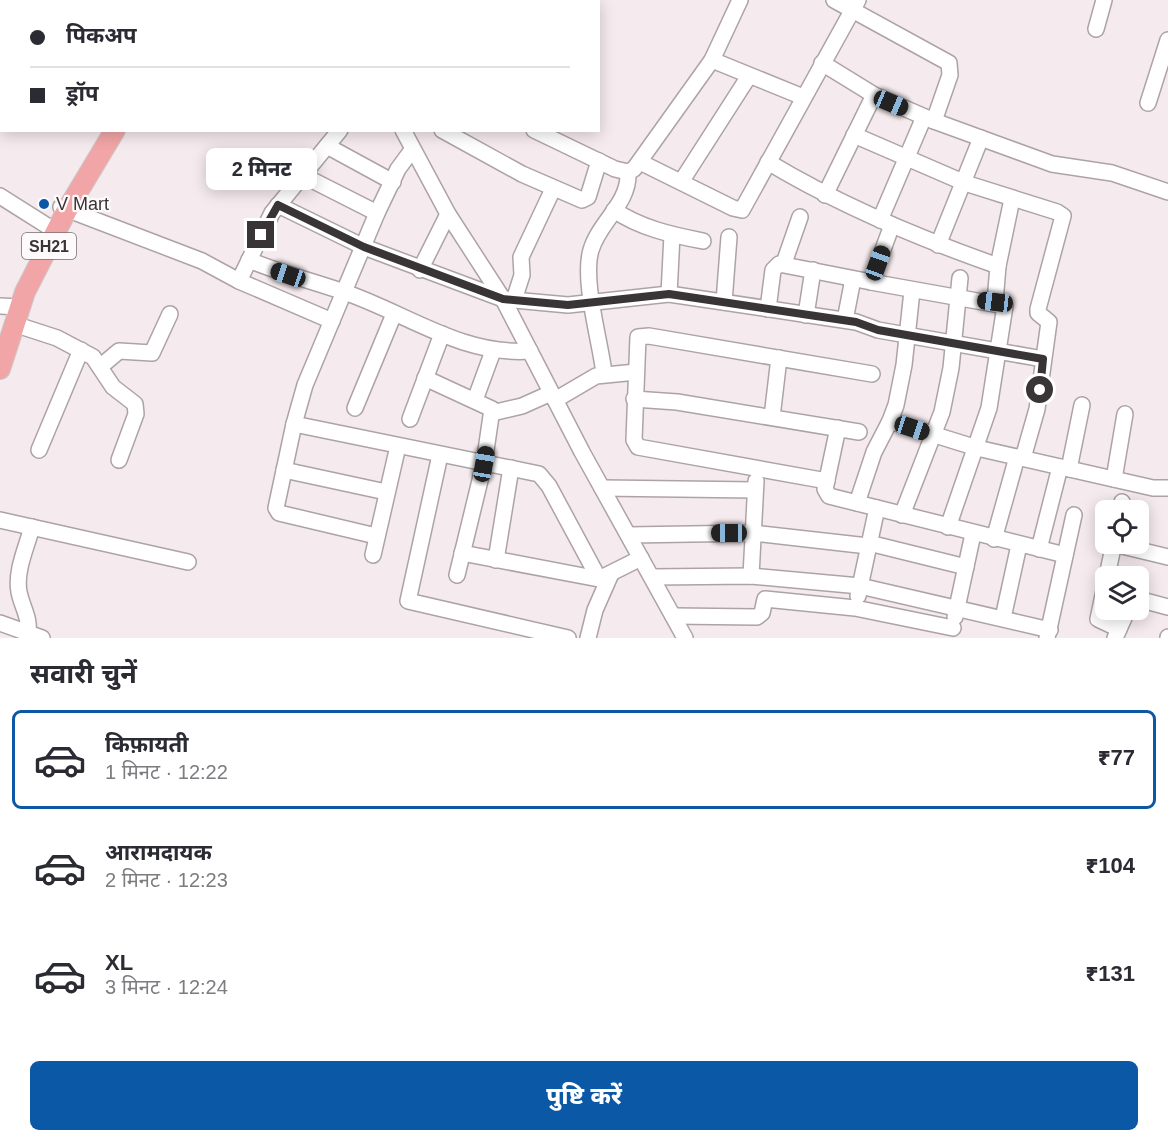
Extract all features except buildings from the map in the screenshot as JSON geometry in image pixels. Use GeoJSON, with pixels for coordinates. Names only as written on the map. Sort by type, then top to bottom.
{"type":"FeatureCollection","features":[{"type":"Feature","properties":{"kind":"main road"},"geometry":{"type":"LineString","coordinates":[[0,346],[12,310],[49,227],[64,208],[106,132]]}},
{"type":"Feature","properties":{"kind":"main road","name":"SH21"},"geometry":{"type":"LineString","coordinates":[[0,369],[12,310],[64,208],[113,132]]}},
{"type":"Feature","properties":{"kind":"street"},"geometry":{"type":"LineString","coordinates":[[604,373],[592,303],[588,264],[590,250],[597,233],[614,210],[627,185],[628,172],[640,162],[712,60],[740,0]]}},
{"type":"Feature","properties":{"kind":"street"},"geometry":{"type":"LineString","coordinates":[[834,0],[855,5],[949,63],[950,75],[929,119],[906,159],[886,222],[871,282]]}},
{"type":"Feature","properties":{"kind":"street"},"geometry":{"type":"LineString","coordinates":[[1096,29],[1104,0]]}},
{"type":"Feature","properties":{"kind":"street"},"geometry":{"type":"LineString","coordinates":[[640,162],[742,210],[855,5]]}},
{"type":"Feature","properties":{"kind":"street"},"geometry":{"type":"LineString","coordinates":[[1148,103],[1168,40]]}},
{"type":"Feature","properties":{"kind":"street"},"geometry":{"type":"LineString","coordinates":[[712,60],[803,97]]}},
{"type":"Feature","properties":{"kind":"street"},"geometry":{"type":"LineString","coordinates":[[822,63],[874,95],[929,119],[1052,164],[1112,173],[1168,192]]}},
{"type":"Feature","properties":{"kind":"street"},"geometry":{"type":"LineString","coordinates":[[681,182],[749,76]]}},
{"type":"Feature","properties":{"kind":"street"},"geometry":{"type":"LineString","coordinates":[[825,195],[874,95]]}},
{"type":"Feature","properties":{"kind":"street"},"geometry":{"type":"LineString","coordinates":[[238,281],[278,205],[338,132]]}},
{"type":"Feature","properties":{"kind":"street"},"geometry":{"type":"LineString","coordinates":[[404,132],[448,214],[508,300],[553,397],[685,638]]}},
{"type":"Feature","properties":{"kind":"street"},"geometry":{"type":"LineString","coordinates":[[445,132],[478,152],[553,189],[585,200],[588,197],[599,161]]}},
{"type":"Feature","properties":{"kind":"street"},"geometry":{"type":"LineString","coordinates":[[544,132],[599,161],[628,172]]}},
{"type":"Feature","properties":{"kind":"street"},"geometry":{"type":"LineString","coordinates":[[854,135],[965,183],[1057,212],[1063,216],[1038,309],[1048,322],[1037,409],[994,539]]}},
{"type":"Feature","properties":{"kind":"street"},"geometry":{"type":"LineString","coordinates":[[938,244],[965,183],[981,138]]}},
{"type":"Feature","properties":{"kind":"street"},"geometry":{"type":"LineString","coordinates":[[327,146],[393,182]]}},
{"type":"Feature","properties":{"kind":"street"},"geometry":{"type":"LineString","coordinates":[[376,536],[279,513],[276,508],[305,385],[346,293],[377,213],[412,150]]}},
{"type":"Feature","properties":{"kind":"street"},"geometry":{"type":"LineString","coordinates":[[768,162],[825,195],[938,244],[998,266]]}},
{"type":"Feature","properties":{"kind":"street"},"geometry":{"type":"LineString","coordinates":[[302,176],[377,213]]}},
{"type":"Feature","properties":{"kind":"street"},"geometry":{"type":"LineString","coordinates":[[508,300],[522,275],[521,257],[553,189]]}},
{"type":"Feature","properties":{"kind":"street"},"geometry":{"type":"LineString","coordinates":[[0,196],[49,227]]}},
{"type":"Feature","properties":{"kind":"street"},"geometry":{"type":"LineString","coordinates":[[995,302],[998,266],[1012,199]]}},
{"type":"Feature","properties":{"kind":"street"},"geometry":{"type":"LineString","coordinates":[[278,205],[364,247],[420,270],[508,300],[568,305],[669,294],[863,323],[878,330],[1043,359]]}},
{"type":"Feature","properties":{"kind":"street"},"geometry":{"type":"LineString","coordinates":[[64,208],[196,259],[238,281],[332,321]]}},
{"type":"Feature","properties":{"kind":"street"},"geometry":{"type":"LineString","coordinates":[[614,210],[625,218],[672,235],[703,241]]}},
{"type":"Feature","properties":{"kind":"street"},"geometry":{"type":"LineString","coordinates":[[420,270],[448,214]]}},
{"type":"Feature","properties":{"kind":"street"},"geometry":{"type":"LineString","coordinates":[[784,263],[800,217]]}},
{"type":"Feature","properties":{"kind":"street"},"geometry":{"type":"LineString","coordinates":[[669,294],[672,235]]}},
{"type":"Feature","properties":{"kind":"street"},"geometry":{"type":"LineString","coordinates":[[724,302],[729,237]]}},
{"type":"Feature","properties":{"kind":"street"},"geometry":{"type":"LineString","coordinates":[[249,260],[346,293],[442,334],[493,351],[530,351]]}},
{"type":"Feature","properties":{"kind":"street"},"geometry":{"type":"LineString","coordinates":[[768,309],[773,270],[775,266],[784,263],[912,291],[995,302],[1005,306],[1000,353],[989,408],[948,527]]}},
{"type":"Feature","properties":{"kind":"street"},"geometry":{"type":"LineString","coordinates":[[806,315],[813,270]]}},
{"type":"Feature","properties":{"kind":"street"},"geometry":{"type":"LineString","coordinates":[[902,515],[920,465],[934,435],[948,380],[960,278]]}},
{"type":"Feature","properties":{"kind":"street"},"geometry":{"type":"LineString","coordinates":[[845,320],[854,279]]}},
{"type":"Feature","properties":{"kind":"street"},"geometry":{"type":"LineString","coordinates":[[857,503],[874,452],[890,421],[900,384],[912,291]]}},
{"type":"Feature","properties":{"kind":"street"},"geometry":{"type":"LineString","coordinates":[[12,310],[93,357],[113,387],[135,404],[137,408],[119,460]]}},
{"type":"Feature","properties":{"kind":"street"},"geometry":{"type":"LineString","coordinates":[[100,367],[119,351],[152,353],[170,314]]}},
{"type":"Feature","properties":{"kind":"street"},"geometry":{"type":"LineString","coordinates":[[355,408],[394,314]]}},
{"type":"Feature","properties":{"kind":"street"},"geometry":{"type":"LineString","coordinates":[[410,419],[442,334]]}},
{"type":"Feature","properties":{"kind":"street"},"geometry":{"type":"LineString","coordinates":[[827,481],[638,447],[634,440],[637,342],[642,336],[872,374]]}},
{"type":"Feature","properties":{"kind":"street"},"geometry":{"type":"LineString","coordinates":[[39,450],[81,350]]}},
{"type":"Feature","properties":{"kind":"street"},"geometry":{"type":"LineString","coordinates":[[475,400],[493,351]]}},
{"type":"Feature","properties":{"kind":"street"},"geometry":{"type":"LineString","coordinates":[[772,417],[779,358]]}},
{"type":"Feature","properties":{"kind":"street"},"geometry":{"type":"LineString","coordinates":[[492,413],[553,397],[604,373],[636,372]]}},
{"type":"Feature","properties":{"kind":"street"},"geometry":{"type":"LineString","coordinates":[[425,378],[490,406],[492,413],[484,464],[457,575]]}},
{"type":"Feature","properties":{"kind":"street"},"geometry":{"type":"LineString","coordinates":[[634,399],[772,417],[859,432]]}},
{"type":"Feature","properties":{"kind":"street"},"geometry":{"type":"LineString","coordinates":[[1039,549],[1082,405]]}},
{"type":"Feature","properties":{"kind":"street"},"geometry":{"type":"LineString","coordinates":[[1114,479],[1125,414]]}},
{"type":"Feature","properties":{"kind":"street"},"geometry":{"type":"LineString","coordinates":[[890,421],[976,448],[1114,479],[1168,488]]}},
{"type":"Feature","properties":{"kind":"street"},"geometry":{"type":"LineString","coordinates":[[294,424],[535,473],[543,477],[604,578],[588,638]]}},
{"type":"Feature","properties":{"kind":"street"},"geometry":{"type":"LineString","coordinates":[[838,428],[826,494],[973,534],[1065,555]]}},
{"type":"Feature","properties":{"kind":"street"},"geometry":{"type":"LineString","coordinates":[[373,555],[398,446]]}},
{"type":"Feature","properties":{"kind":"street"},"geometry":{"type":"LineString","coordinates":[[440,454],[408,601],[568,638]]}},
{"type":"Feature","properties":{"kind":"street"},"geometry":{"type":"LineString","coordinates":[[496,560],[511,468]]}},
{"type":"Feature","properties":{"kind":"street"},"geometry":{"type":"LineString","coordinates":[[751,576],[757,469]]}},
{"type":"Feature","properties":{"kind":"street"},"geometry":{"type":"LineString","coordinates":[[284,470],[386,492]]}},
{"type":"Feature","properties":{"kind":"street"},"geometry":{"type":"LineString","coordinates":[[602,488],[756,490]]}},
{"type":"Feature","properties":{"kind":"street"},"geometry":{"type":"LineString","coordinates":[[855,608],[877,508]]}},
{"type":"Feature","properties":{"kind":"street"},"geometry":{"type":"LineString","coordinates":[[652,577],[751,576],[860,586],[1003,618],[1048,634],[1074,514]]}},
{"type":"Feature","properties":{"kind":"street"},"geometry":{"type":"LineString","coordinates":[[0,520],[188,562]]}},
{"type":"Feature","properties":{"kind":"street"},"geometry":{"type":"LineString","coordinates":[[32,526],[19,578],[19,591],[35,636]]}},
{"type":"Feature","properties":{"kind":"street"},"geometry":{"type":"LineString","coordinates":[[628,535],[753,533],[868,544],[966,567]]}},
{"type":"Feature","properties":{"kind":"street"},"geometry":{"type":"LineString","coordinates":[[673,616],[757,617],[762,613],[765,599],[855,608],[952,633],[973,534]]}},
{"type":"Feature","properties":{"kind":"street"},"geometry":{"type":"LineString","coordinates":[[1003,618],[1019,544]]}},
{"type":"Feature","properties":{"kind":"street"},"geometry":{"type":"LineString","coordinates":[[1149,552],[1168,557]]}},
{"type":"Feature","properties":{"kind":"street"},"geometry":{"type":"LineString","coordinates":[[462,553],[604,578],[641,558]]}},
{"type":"Feature","properties":{"kind":"street"},"geometry":{"type":"LineString","coordinates":[[1149,602],[1168,607]]}},
{"type":"Feature","properties":{"kind":"street"},"geometry":{"type":"LineString","coordinates":[[1099,620],[1117,633]]}},
{"type":"Feature","properties":{"kind":"street"},"geometry":{"type":"LineString","coordinates":[[0,623],[35,636]]}},
{"type":"Feature","properties":{"kind":"place","name":"V Mart"},"geometry":{"type":"Point","coordinates":[44,204]}},
{"type":"Feature","properties":{"kind":"route"},"geometry":{"type":"LineString","coordinates":[[261,235],[278,205],[364,247],[437,277],[503,299],[568,305],[669,294],[863,323],[878,330],[1043,359],[1040,390]]}}]}
